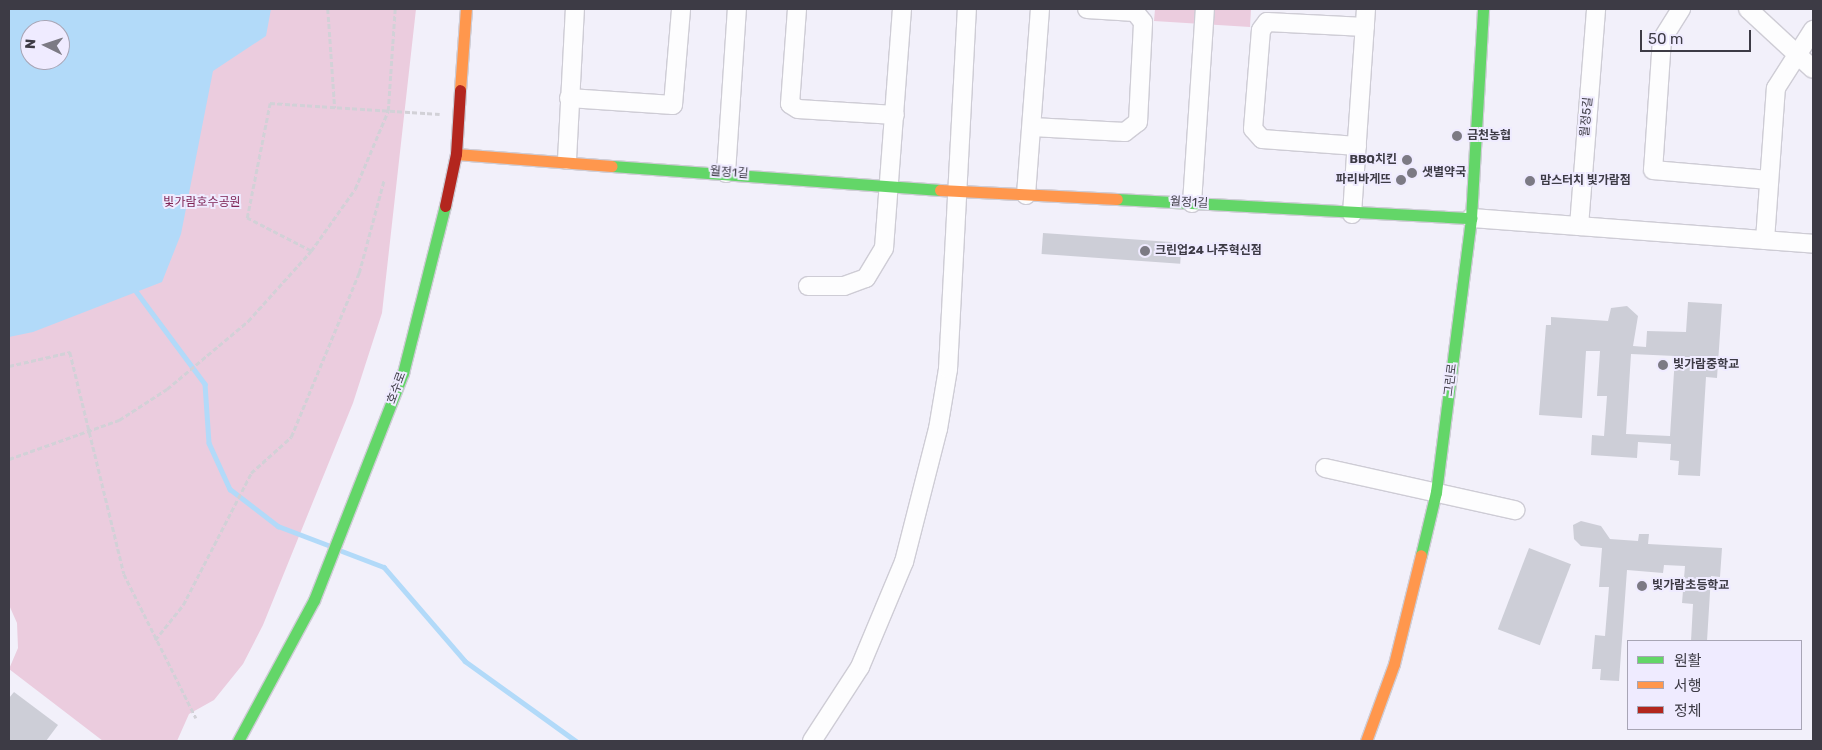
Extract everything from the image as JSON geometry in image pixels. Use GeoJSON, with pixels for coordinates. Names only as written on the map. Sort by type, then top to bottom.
{"type":"FeatureCollection","features":[{"type":"Feature","properties":{"kind":"street","name":"호수로"},"geometry":{"type":"LineString","coordinates":[[238,741],[314,600],[403,374],[434,262],[456,154],[466,9]]}},
{"type":"Feature","properties":{"kind":"street"},"geometry":{"type":"LineString","coordinates":[[567,160],[575,9]]}},
{"type":"Feature","properties":{"kind":"street"},"geometry":{"type":"LineString","coordinates":[[569,98],[673,105],[680,9]]}},
{"type":"Feature","properties":{"kind":"street"},"geometry":{"type":"LineString","coordinates":[[726,173],[737,9]]}},
{"type":"Feature","properties":{"kind":"street"},"geometry":{"type":"LineString","coordinates":[[797,9],[790,104],[798,109],[895,115]]}},
{"type":"Feature","properties":{"kind":"street"},"geometry":{"type":"LineString","coordinates":[[808,286],[844,286],[872,271],[884,248],[902,9]]}},
{"type":"Feature","properties":{"kind":"street"},"geometry":{"type":"LineString","coordinates":[[812,741],[860,667],[907,552],[948,369],[967,9]]}},
{"type":"Feature","properties":{"kind":"street"},"geometry":{"type":"LineString","coordinates":[[1026,195],[1040,9]]}},
{"type":"Feature","properties":{"kind":"street"},"geometry":{"type":"LineString","coordinates":[[1032,127],[1126,132],[1138,122],[1143,22],[1135,12],[1087,9]]}},
{"type":"Feature","properties":{"kind":"street"},"geometry":{"type":"LineString","coordinates":[[1192,203],[1205,9]]}},
{"type":"Feature","properties":{"kind":"street"},"geometry":{"type":"LineString","coordinates":[[1352,214],[1366,9]]}},
{"type":"Feature","properties":{"kind":"street","name":"그린로"},"geometry":{"type":"LineString","coordinates":[[1366,741],[1397,654],[1436,492],[1471,218],[1483,9]]}},
{"type":"Feature","properties":{"kind":"street","name":"월정5길"},"geometry":{"type":"LineString","coordinates":[[1579,226],[1596,9]]}},
{"type":"Feature","properties":{"kind":"street"},"geometry":{"type":"LineString","coordinates":[[1680,9],[1662,39],[1653,170],[1769,180]]}},
{"type":"Feature","properties":{"kind":"street"},"geometry":{"type":"LineString","coordinates":[[1748,9],[1813,69]]}},
{"type":"Feature","properties":{"kind":"street"},"geometry":{"type":"LineString","coordinates":[[1357,146],[1262,139],[1253,129],[1261,30],[1267,22],[1365,27]]}},
{"type":"Feature","properties":{"kind":"street"},"geometry":{"type":"LineString","coordinates":[[1765,240],[1776,88],[1795,54],[1813,30]]}},
{"type":"Feature","properties":{"kind":"street","name":"월정1길"},"geometry":{"type":"LineString","coordinates":[[456,154],[567,160],[1026,195],[1192,203],[1352,214],[1471,218]]}},
{"type":"Feature","properties":{"kind":"street"},"geometry":{"type":"LineString","coordinates":[[1471,218],[1813,244]]}},
{"type":"Feature","properties":{"kind":"street"},"geometry":{"type":"LineString","coordinates":[[1326,468],[1515,510]]}},
{"type":"Feature","properties":{"kind":"path"},"geometry":{"type":"LineString","coordinates":[[328,9],[335,108]]}},
{"type":"Feature","properties":{"kind":"path"},"geometry":{"type":"LineString","coordinates":[[9,459],[88,433],[167,389],[225,343],[311,251],[355,189],[388,111],[395,9]]}},
{"type":"Feature","properties":{"kind":"path"},"geometry":{"type":"LineString","coordinates":[[311,251],[247,218],[270,103],[459,114]]}},
{"type":"Feature","properties":{"kind":"path"},"geometry":{"type":"LineString","coordinates":[[155,640],[183,605],[252,473],[291,437],[356,281],[384,180]]}},
{"type":"Feature","properties":{"kind":"path"},"geometry":{"type":"LineString","coordinates":[[9,366],[70,352],[88,433],[124,574],[155,640],[196,718]]}},
{"type":"Feature","properties":{"kind":"green space","name":"빛가람호수공원"},"geometry":{"type":"Polygon","coordinates":[[[9,9],[416,9],[382,313],[353,403],[263,625],[243,664],[214,700],[189,714],[177,741],[103,741],[9,669],[18,648],[17,623],[9,605],[9,9]]]}},
{"type":"Feature","properties":{"kind":"green space"},"geometry":{"type":"Polygon","coordinates":[[[1155,9],[1251,9],[1250,27],[1154,21],[1155,9]]]}},
{"type":"Feature","properties":{"kind":"water"},"geometry":{"type":"Polygon","coordinates":[[[9,9],[271,9],[266,36],[213,71],[181,234],[162,282],[33,332],[9,337],[9,9]]]}},
{"type":"Feature","properties":{"kind":"building"},"geometry":{"type":"Polygon","coordinates":[[[1043,233],[1182,243],[1180,264],[1042,254],[1043,233]]]}},
{"type":"Feature","properties":{"kind":"building"},"geometry":{"type":"Polygon","coordinates":[[[1688,302],[1722,304],[1717,378],[1706,377],[1700,476],[1678,475],[1679,461],[1670,460],[1671,444],[1638,442],[1637,458],[1591,455],[1592,435],[1604,436],[1607,396],[1597,396],[1600,351],[1586,351],[1582,418],[1539,415],[1546,325],[1551,325],[1551,317],[1608,321],[1611,308],[1627,306],[1638,316],[1633,346],[1646,347],[1647,331],[1686,332],[1688,302]],[[1631,354],[1626,434],[1670,436],[1675,356],[1631,354]]]}},
{"type":"Feature","properties":{"kind":"building"},"geometry":{"type":"Polygon","coordinates":[[[1581,521],[1601,526],[1610,539],[1638,541],[1639,534],[1649,534],[1648,544],[1722,548],[1720,577],[1711,576],[1707,640],[1691,640],[1693,604],[1682,603],[1685,566],[1664,565],[1663,573],[1627,570],[1619,681],[1600,680],[1601,669],[1592,669],[1595,635],[1605,636],[1609,587],[1599,587],[1602,548],[1581,546],[1574,539],[1573,525],[1581,521]]]}},
{"type":"Feature","properties":{"kind":"building"},"geometry":{"type":"Polygon","coordinates":[[[1529,548],[1571,564],[1540,645],[1498,629],[1529,548]]]}},
{"type":"Feature","properties":{"kind":"building"},"geometry":{"type":"Polygon","coordinates":[[[14,692],[58,725],[46,741],[9,741],[9,698],[14,692]]]}},
{"type":"Feature","properties":{"kind":"waterway"},"geometry":{"type":"LineString","coordinates":[[136,291],[205,384],[209,443],[230,489],[278,526],[328,545]]}},
{"type":"Feature","properties":{"kind":"waterway"},"geometry":{"type":"LineString","coordinates":[[342,551],[384,567],[465,661],[576,741]]}},
{"type":"Feature","properties":{"kind":"traffic: fast"},"geometry":{"type":"LineString","coordinates":[[1421,555],[1436,492],[1471,218],[1483,9]]}},
{"type":"Feature","properties":{"kind":"traffic: fast"},"geometry":{"type":"LineString","coordinates":[[612,166],[940,190]]}},
{"type":"Feature","properties":{"kind":"traffic: fast"},"geometry":{"type":"LineString","coordinates":[[1117,199],[1471,218]]}},
{"type":"Feature","properties":{"kind":"traffic: fast"},"geometry":{"type":"LineString","coordinates":[[238,741],[314,600],[403,373],[445,206]]}},
{"type":"Feature","properties":{"kind":"traffic: slow"},"geometry":{"type":"LineString","coordinates":[[460,90],[466,9]]}},
{"type":"Feature","properties":{"kind":"traffic: slow"},"geometry":{"type":"LineString","coordinates":[[456,154],[612,166]]}},
{"type":"Feature","properties":{"kind":"traffic: slow"},"geometry":{"type":"LineString","coordinates":[[940,190],[1117,199]]}},
{"type":"Feature","properties":{"kind":"traffic: slow"},"geometry":{"type":"LineString","coordinates":[[1366,741],[1394,664],[1421,555]]}},
{"type":"Feature","properties":{"kind":"traffic: jam"},"geometry":{"type":"LineString","coordinates":[[445,206],[456,154],[460,90]]}},
{"type":"Feature","properties":{"kind":"place","name":"금천농협"},"geometry":{"type":"Point","coordinates":[1457,136]}},
{"type":"Feature","properties":{"kind":"place","name":"BBQ치킨"},"geometry":{"type":"Point","coordinates":[1407,160]}},
{"type":"Feature","properties":{"kind":"place","name":"샛별약국"},"geometry":{"type":"Point","coordinates":[1412,173]}},
{"type":"Feature","properties":{"kind":"place","name":"파리바게뜨"},"geometry":{"type":"Point","coordinates":[1401,180]}},
{"type":"Feature","properties":{"kind":"place","name":"맘스터치 빛가람점"},"geometry":{"type":"Point","coordinates":[1530,181]}},
{"type":"Feature","properties":{"kind":"place","name":"크린업24 나주혁신점"},"geometry":{"type":"Point","coordinates":[1145,251]}},
{"type":"Feature","properties":{"kind":"place","name":"빛가람중학교"},"geometry":{"type":"Point","coordinates":[1663,365]}},
{"type":"Feature","properties":{"kind":"place","name":"빛가람초등학교"},"geometry":{"type":"Point","coordinates":[1642,586]}}]}
